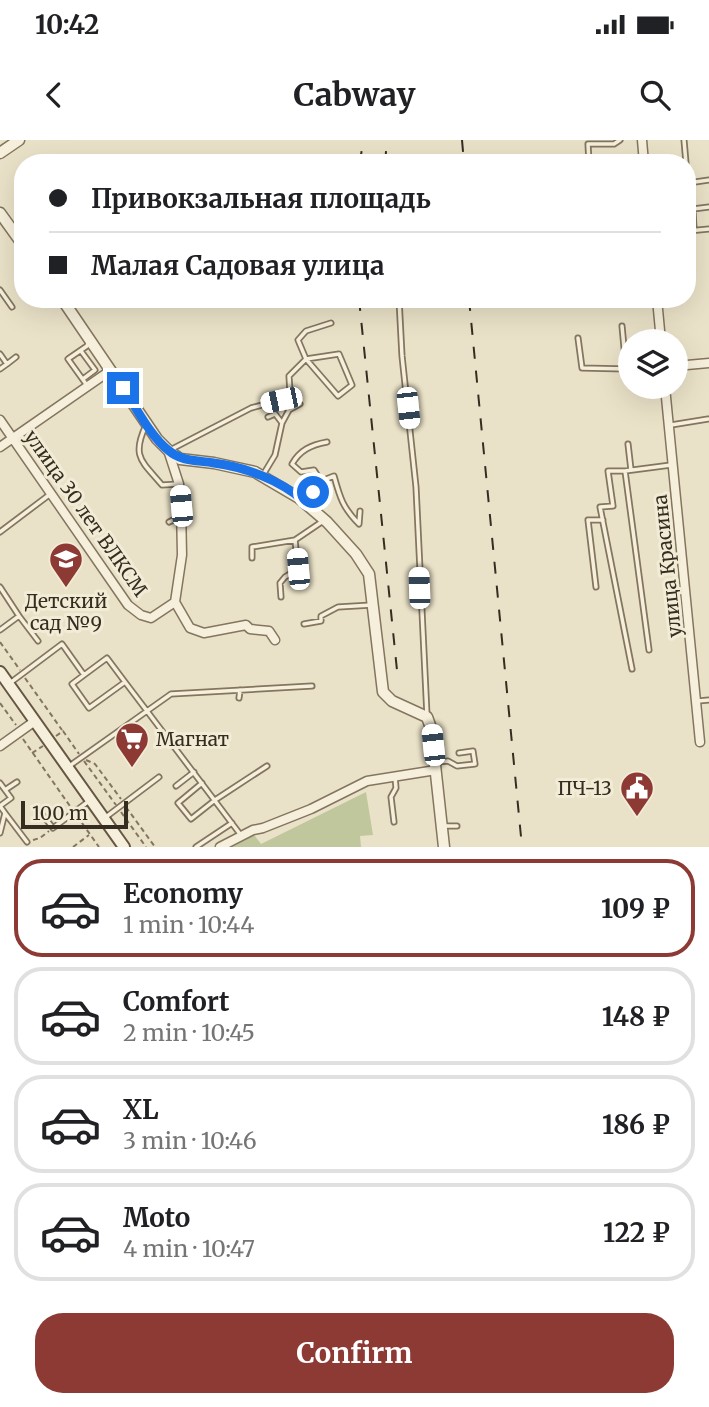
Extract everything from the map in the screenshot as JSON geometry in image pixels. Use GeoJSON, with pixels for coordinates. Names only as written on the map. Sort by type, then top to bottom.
{"type":"FeatureCollection","features":[{"type":"Feature","properties":{"kind":"main road"},"geometry":{"type":"LineString","coordinates":[[0,672],[124,847]]}},
{"type":"Feature","properties":{"kind":"street"},"geometry":{"type":"LineString","coordinates":[[0,153],[19,140]]}},
{"type":"Feature","properties":{"kind":"street"},"geometry":{"type":"LineString","coordinates":[[0,214],[4,228]]}},
{"type":"Feature","properties":{"kind":"street"},"geometry":{"type":"LineString","coordinates":[[67,308],[114,368],[147,423],[168,450],[180,458],[255,472],[304,501],[356,554],[369,574],[383,692],[392,701],[427,717],[431,728],[440,837]]}},
{"type":"Feature","properties":{"kind":"street"},"geometry":{"type":"LineString","coordinates":[[658,308],[660,329]]}},
{"type":"Feature","properties":{"kind":"street"},"geometry":{"type":"LineString","coordinates":[[688,365],[709,363]]}},
{"type":"Feature","properties":{"kind":"street"},"geometry":{"type":"LineString","coordinates":[[0,447],[85,383],[114,368]]}},
{"type":"Feature","properties":{"kind":"street","name":"улица Красина"},"geometry":{"type":"LineString","coordinates":[[666,399],[700,742]]}},
{"type":"Feature","properties":{"kind":"street","name":"улица 30 лет ВЛКСМ"},"geometry":{"type":"LineString","coordinates":[[0,420],[128,605],[141,615],[151,618],[175,603]]}},
{"type":"Feature","properties":{"kind":"street"},"geometry":{"type":"LineString","coordinates":[[168,450],[179,484],[181,516],[182,555],[175,603],[190,628],[204,633],[246,625],[250,629],[270,631],[275,640]]}},
{"type":"Feature","properties":{"kind":"street"},"geometry":{"type":"LineString","coordinates":[[0,746],[35,721]]}},
{"type":"Feature","properties":{"kind":"street"},"geometry":{"type":"LineString","coordinates":[[220,847],[242,835],[312,809],[367,781],[435,766]]}},
{"type":"Feature","properties":{"kind":"lane"},"geometry":{"type":"LineString","coordinates":[[588,154],[588,145],[614,144],[620,140]]}},
{"type":"Feature","properties":{"kind":"lane"},"geometry":{"type":"LineString","coordinates":[[0,290],[12,307]]}},
{"type":"Feature","properties":{"kind":"lane"},"geometry":{"type":"LineString","coordinates":[[399,308],[416,487],[427,717]]}},
{"type":"Feature","properties":{"kind":"lane"},"geometry":{"type":"LineString","coordinates":[[168,450],[251,408],[281,400],[290,393],[289,376],[306,359],[339,354],[352,385],[338,396],[306,359],[298,340],[306,331],[331,323]]}},
{"type":"Feature","properties":{"kind":"lane"},"geometry":{"type":"LineString","coordinates":[[578,338],[582,368],[618,369]]}},
{"type":"Feature","properties":{"kind":"lane"},"geometry":{"type":"LineString","coordinates":[[81,351],[95,370],[85,383],[68,359],[87,346],[90,340]]}},
{"type":"Feature","properties":{"kind":"lane"},"geometry":{"type":"LineString","coordinates":[[0,354],[7,364]]}},
{"type":"Feature","properties":{"kind":"lane"},"geometry":{"type":"LineString","coordinates":[[0,369],[16,357]]}},
{"type":"Feature","properties":{"kind":"lane"},"geometry":{"type":"LineString","coordinates":[[281,400],[289,410]]}},
{"type":"Feature","properties":{"kind":"lane"},"geometry":{"type":"LineString","coordinates":[[267,403],[282,424]]}},
{"type":"Feature","properties":{"kind":"lane"},"geometry":{"type":"LineString","coordinates":[[262,477],[275,455],[282,424],[289,410],[300,404]]}},
{"type":"Feature","properties":{"kind":"lane"},"geometry":{"type":"LineString","coordinates":[[268,417],[275,414]]}},
{"type":"Feature","properties":{"kind":"lane"},"geometry":{"type":"LineString","coordinates":[[669,425],[708,419]]}},
{"type":"Feature","properties":{"kind":"lane"},"geometry":{"type":"LineString","coordinates":[[147,423],[139,440],[139,458],[162,485],[179,484]]}},
{"type":"Feature","properties":{"kind":"lane"},"geometry":{"type":"LineString","coordinates":[[321,481],[314,470],[301,472],[292,464],[299,453],[316,444],[327,442]]}},
{"type":"Feature","properties":{"kind":"lane"},"geometry":{"type":"LineString","coordinates":[[628,444],[631,470]]}},
{"type":"Feature","properties":{"kind":"lane"},"geometry":{"type":"LineString","coordinates":[[632,669],[600,507],[613,506],[608,471],[673,464]]}},
{"type":"Feature","properties":{"kind":"lane"},"geometry":{"type":"LineString","coordinates":[[625,471],[649,650]]}},
{"type":"Feature","properties":{"kind":"lane"},"geometry":{"type":"LineString","coordinates":[[304,501],[321,481],[334,476],[346,511],[359,524],[360,510]]}},
{"type":"Feature","properties":{"kind":"lane"},"geometry":{"type":"LineString","coordinates":[[0,532],[51,493]]}},
{"type":"Feature","properties":{"kind":"lane"},"geometry":{"type":"LineString","coordinates":[[169,522],[181,516]]}},
{"type":"Feature","properties":{"kind":"lane"},"geometry":{"type":"LineString","coordinates":[[252,558],[252,547],[295,540],[325,520]]}},
{"type":"Feature","properties":{"kind":"lane"},"geometry":{"type":"LineString","coordinates":[[596,587],[588,520],[603,520]]}},
{"type":"Feature","properties":{"kind":"lane"},"geometry":{"type":"LineString","coordinates":[[281,597],[280,583],[298,569],[295,540]]}},
{"type":"Feature","properties":{"kind":"lane"},"geometry":{"type":"LineString","coordinates":[[0,587],[38,641]]}},
{"type":"Feature","properties":{"kind":"lane"},"geometry":{"type":"LineString","coordinates":[[304,624],[321,621],[321,616],[338,607],[374,604]]}},
{"type":"Feature","properties":{"kind":"lane"},"geometry":{"type":"LineString","coordinates":[[0,630],[19,616]]}},
{"type":"Feature","properties":{"kind":"lane"},"geometry":{"type":"LineString","coordinates":[[9,684],[62,644],[84,675]]}},
{"type":"Feature","properties":{"kind":"lane"},"geometry":{"type":"LineString","coordinates":[[125,682],[89,708],[72,684],[107,658],[242,835]]}},
{"type":"Feature","properties":{"kind":"lane"},"geometry":{"type":"LineString","coordinates":[[68,768],[170,694],[312,686]]}},
{"type":"Feature","properties":{"kind":"lane"},"geometry":{"type":"LineString","coordinates":[[240,690],[240,698]]}},
{"type":"Feature","properties":{"kind":"lane"},"geometry":{"type":"LineString","coordinates":[[696,701],[709,700]]}},
{"type":"Feature","properties":{"kind":"lane"},"geometry":{"type":"LineString","coordinates":[[435,766],[448,761],[457,766],[475,764],[473,751],[459,753]]}},
{"type":"Feature","properties":{"kind":"lane"},"geometry":{"type":"LineString","coordinates":[[202,783],[177,803],[191,819],[267,766]]}},
{"type":"Feature","properties":{"kind":"lane"},"geometry":{"type":"LineString","coordinates":[[176,786],[194,772]]}},
{"type":"Feature","properties":{"kind":"lane"},"geometry":{"type":"LineString","coordinates":[[394,822],[391,797],[396,788],[395,775]]}},
{"type":"Feature","properties":{"kind":"lane"},"geometry":{"type":"LineString","coordinates":[[104,818],[159,777]]}},
{"type":"Feature","properties":{"kind":"lane"},"geometry":{"type":"LineString","coordinates":[[5,790],[17,782]]}},
{"type":"Feature","properties":{"kind":"lane"},"geometry":{"type":"LineString","coordinates":[[0,783],[11,798],[0,806],[26,842]]}},
{"type":"Feature","properties":{"kind":"lane"},"geometry":{"type":"LineString","coordinates":[[37,808],[53,828],[90,799]]}},
{"type":"Feature","properties":{"kind":"lane"},"geometry":{"type":"LineString","coordinates":[[0,833],[5,813]]}},
{"type":"Feature","properties":{"kind":"lane"},"geometry":{"type":"LineString","coordinates":[[196,847],[232,823]]}},
{"type":"Feature","properties":{"kind":"lane"},"geometry":{"type":"LineString","coordinates":[[440,837],[457,825]]}},
{"type":"Feature","properties":{"kind":"path"},"geometry":{"type":"LineString","coordinates":[[0,642],[146,847],[152,843]]}},
{"type":"Feature","properties":{"kind":"path"},"geometry":{"type":"LineString","coordinates":[[0,702],[32,753],[99,847]]}},
{"type":"Feature","properties":{"kind":"path"},"geometry":{"type":"LineString","coordinates":[[32,753],[63,731]]}},
{"type":"Feature","properties":{"kind":"path"},"geometry":{"type":"LineString","coordinates":[[82,758],[95,764],[155,847]]}},
{"type":"Feature","properties":{"kind":"path"},"geometry":{"type":"LineString","coordinates":[[101,783],[106,779]]}},
{"type":"Feature","properties":{"kind":"path"},"geometry":{"type":"LineString","coordinates":[[107,792],[113,788]]}},
{"type":"Feature","properties":{"kind":"path"},"geometry":{"type":"LineString","coordinates":[[110,797],[116,793]]}},
{"type":"Feature","properties":{"kind":"path"},"geometry":{"type":"LineString","coordinates":[[123,815],[129,811]]}},
{"type":"Feature","properties":{"kind":"path"},"geometry":{"type":"LineString","coordinates":[[128,822],[134,818]]}},
{"type":"Feature","properties":{"kind":"path"},"geometry":{"type":"LineString","coordinates":[[134,830],[139,826]]}},
{"type":"Feature","properties":{"kind":"path"},"geometry":{"type":"LineString","coordinates":[[26,842],[40,838],[53,828]]}},
{"type":"Feature","properties":{"kind":"path"},"geometry":{"type":"LineString","coordinates":[[137,834],[143,830]]}},
{"type":"Feature","properties":{"kind":"path"},"geometry":{"type":"LineString","coordinates":[[73,847],[90,834]]}},
{"type":"Feature","properties":{"kind":"path"},"geometry":{"type":"LineString","coordinates":[[143,842],[149,838]]}},
{"type":"Feature","properties":{"kind":"green space"},"geometry":{"type":"Polygon","coordinates":[[[366,792],[373,835],[360,836],[361,847],[229,847],[252,832],[261,844],[366,792]]]}},
{"type":"Feature","properties":{"kind":"railway"},"geometry":{"type":"LineString","coordinates":[[361,154],[363,140]]}},
{"type":"Feature","properties":{"kind":"railway"},"geometry":{"type":"LineString","coordinates":[[386,154],[387,140]]}},
{"type":"Feature","properties":{"kind":"railway"},"geometry":{"type":"LineString","coordinates":[[462,140],[463,154]]}},
{"type":"Feature","properties":{"kind":"railway"},"geometry":{"type":"LineString","coordinates":[[360,308],[398,680]]}},
{"type":"Feature","properties":{"kind":"railway"},"geometry":{"type":"LineString","coordinates":[[470,308],[522,847]]}},
{"type":"Feature","properties":{"kind":"place","name":"Детский сад №9"},"geometry":{"type":"Point","coordinates":[66,589]}},
{"type":"Feature","properties":{"kind":"place","name":"Магнат"},"geometry":{"type":"Point","coordinates":[132,769]}},
{"type":"Feature","properties":{"kind":"place","name":"ПЧ-13"},"geometry":{"type":"Point","coordinates":[637,818]}},
{"type":"Feature","properties":{"kind":"route"},"geometry":{"type":"LineString","coordinates":[[123,388],[157,439],[180,458],[255,472],[304,501],[313,492]]}}]}
